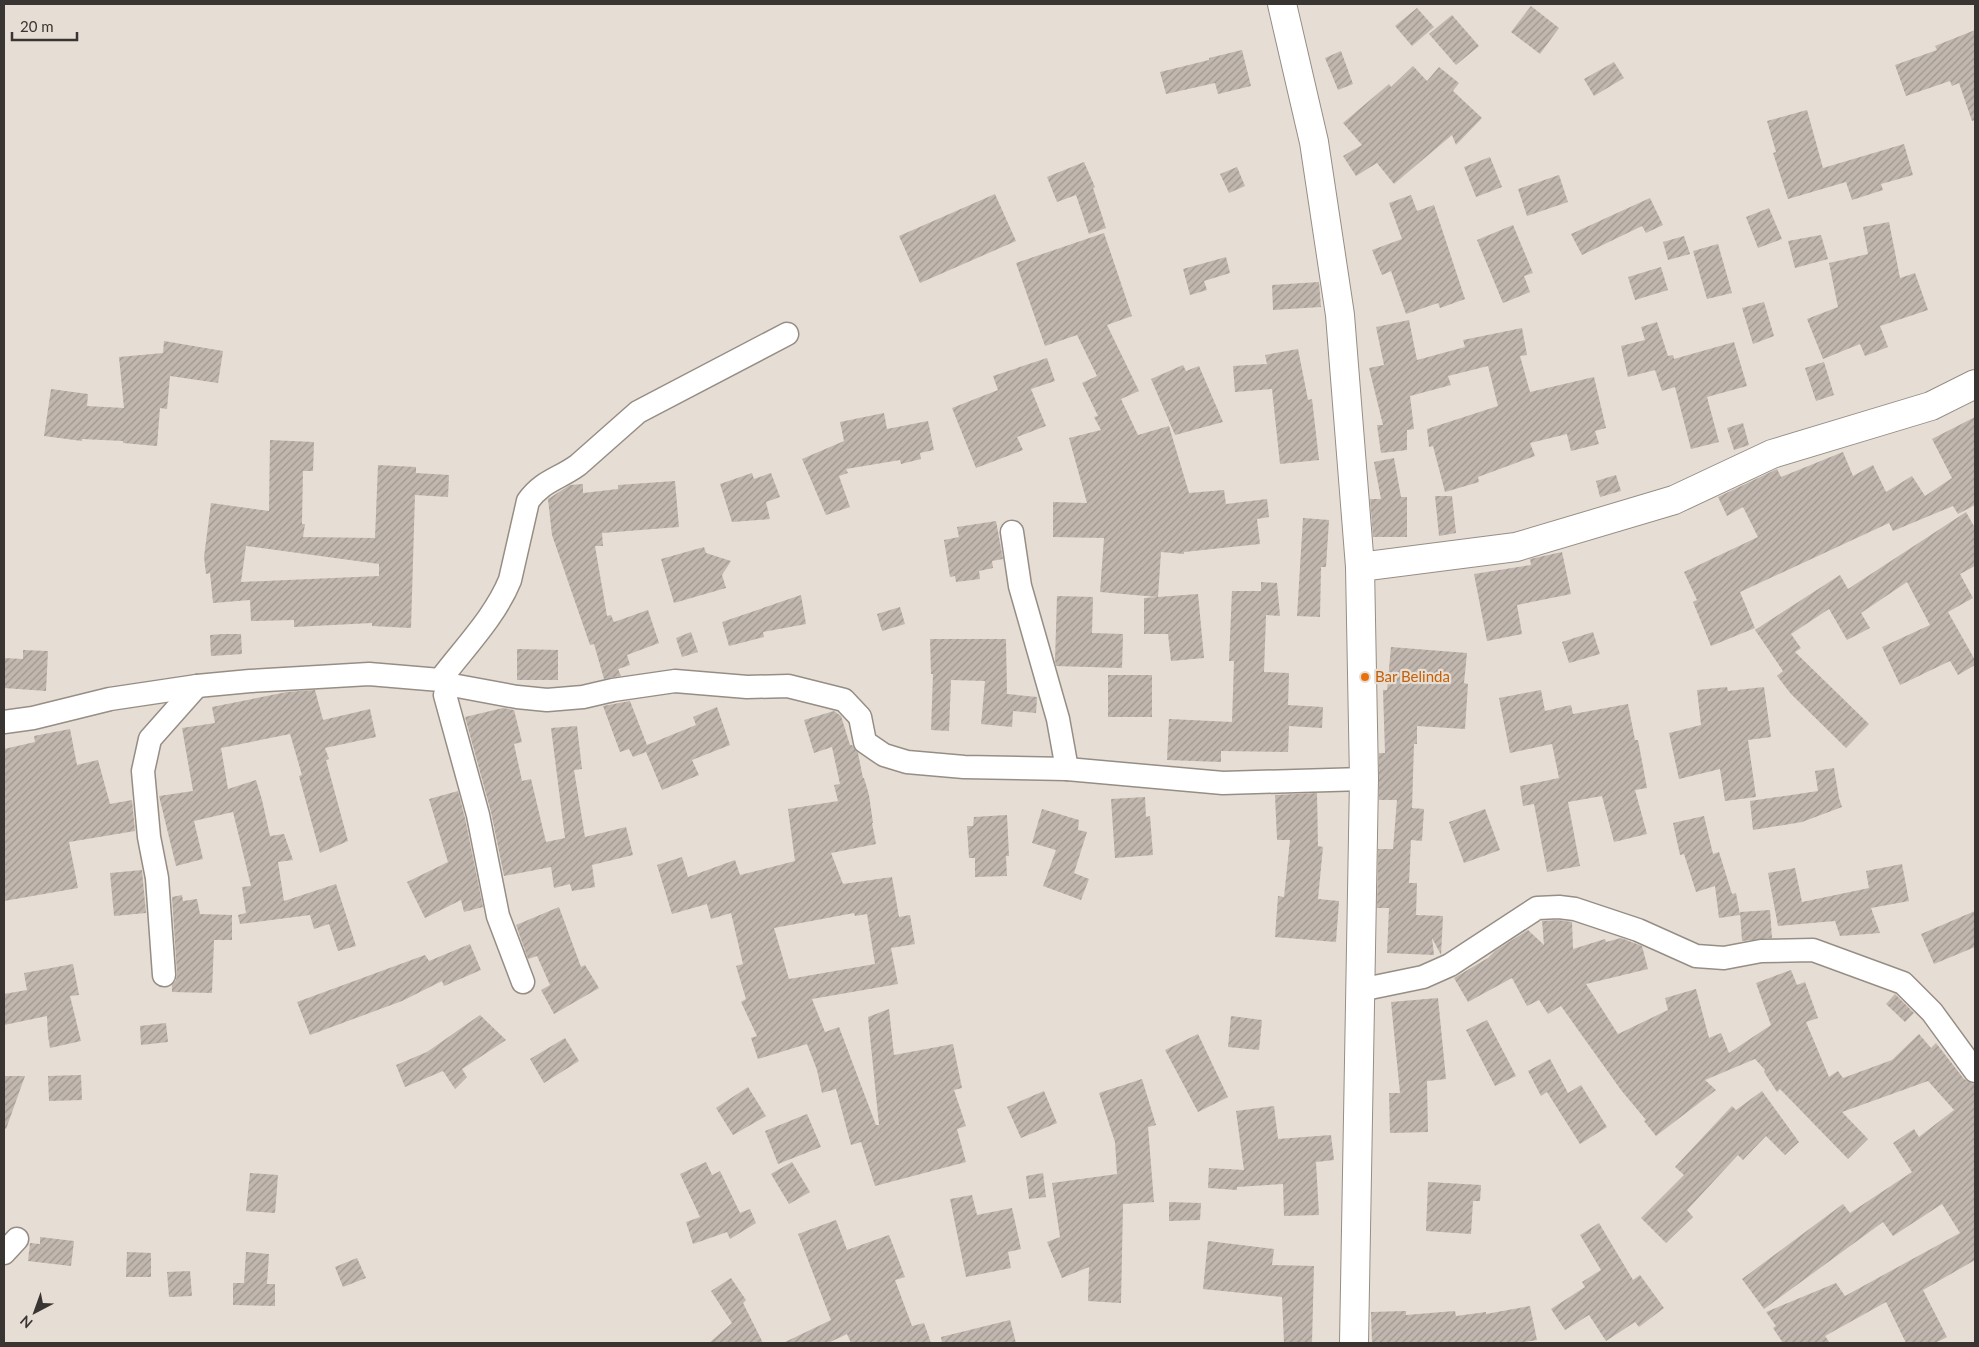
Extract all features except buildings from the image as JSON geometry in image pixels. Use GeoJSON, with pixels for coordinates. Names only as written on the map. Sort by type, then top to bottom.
{"type":"FeatureCollection","features":[{"type":"Feature","properties":{"kind":"main road"},"geometry":{"type":"LineString","coordinates":[[1282,4],[1314,142],[1340,316],[1360,567],[1364,779],[1354,1343]]}},
{"type":"Feature","properties":{"kind":"main road"},"geometry":{"type":"LineString","coordinates":[[1360,567],[1516,546],[1674,500],[1772,454],[1931,406],[1975,384]]}},
{"type":"Feature","properties":{"kind":"street"},"geometry":{"type":"LineString","coordinates":[[523,982],[498,916],[478,815],[445,695],[446,682],[505,592],[510,580],[528,501],[535,491],[544,483],[578,466],[638,412],[787,334]]}},
{"type":"Feature","properties":{"kind":"street"},"geometry":{"type":"LineString","coordinates":[[1012,532],[1020,586],[1058,719],[1067,769]]}},
{"type":"Feature","properties":{"kind":"street"},"geometry":{"type":"LineString","coordinates":[[4,722],[32,718],[110,700],[197,686],[369,674],[446,682],[517,697],[548,700],[583,697],[613,690],[674,681],[747,687],[788,686],[844,700],[860,716],[865,742],[884,755],[900,760],[964,767],[1067,769],[1223,783],[1364,779]]}},
{"type":"Feature","properties":{"kind":"street"},"geometry":{"type":"LineString","coordinates":[[164,975],[157,878],[149,837],[143,771],[150,739],[197,686]]}},
{"type":"Feature","properties":{"kind":"street"},"geometry":{"type":"LineString","coordinates":[[1360,990],[1422,977],[1450,965],[1537,908],[1559,906],[1575,909],[1638,930],[1696,956],[1724,958],[1761,951],[1813,950],[1852,966],[1903,983],[1932,1012],[1975,1071]]}},
{"type":"Feature","properties":{"kind":"place","name":"Bar Belinda"},"geometry":{"type":"Point","coordinates":[1365,677]}}]}
